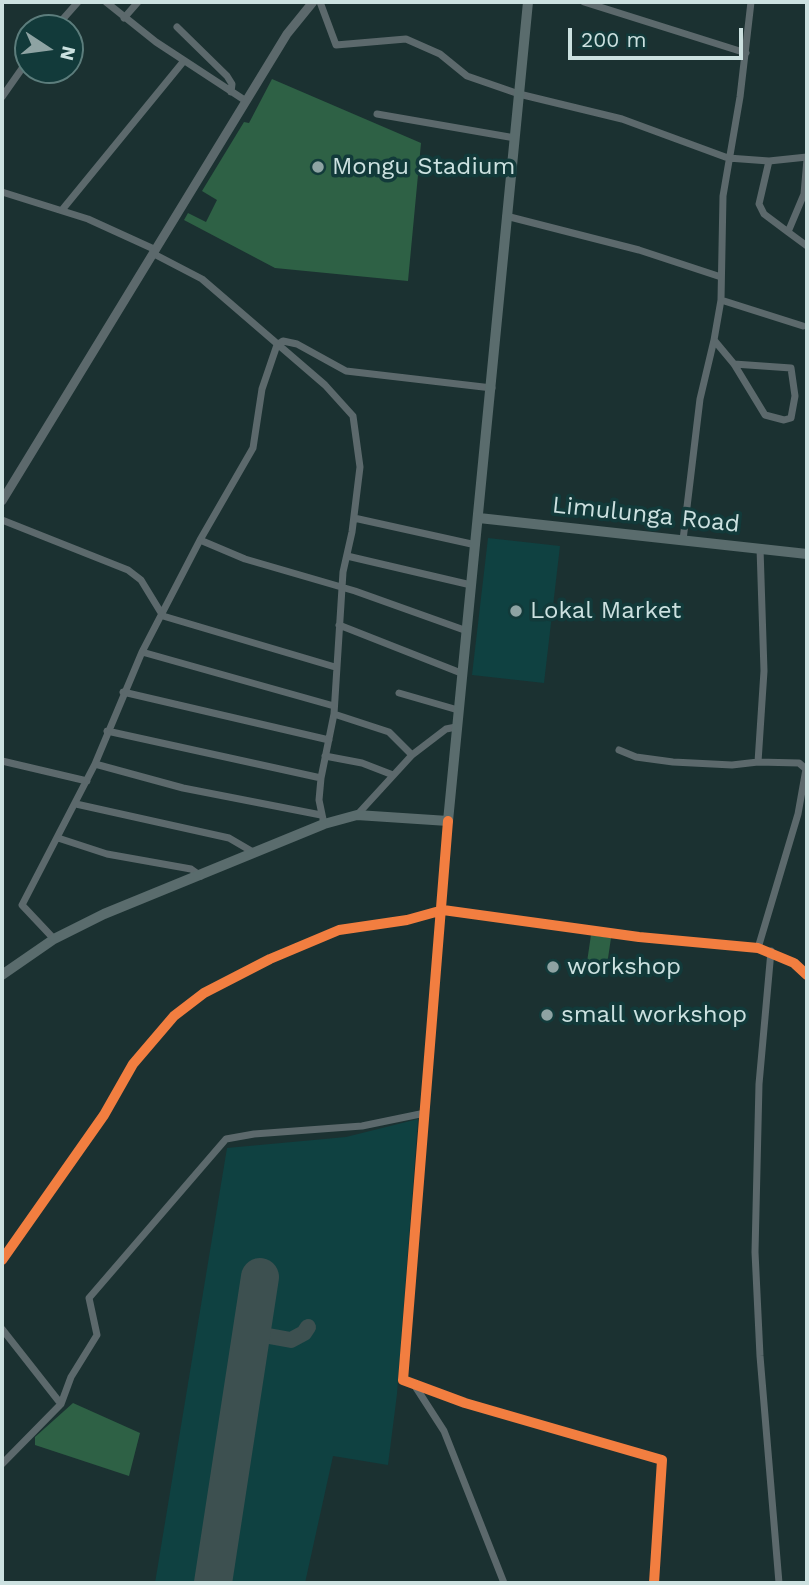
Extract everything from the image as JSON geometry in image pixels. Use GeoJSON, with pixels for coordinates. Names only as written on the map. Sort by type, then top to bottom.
{"type":"FeatureCollection","features":[{"type":"Feature","properties":{"kind":"main road"},"geometry":{"type":"LineString","coordinates":[[2,975],[54,939],[104,914],[201,876],[322,819],[356,815],[448,821],[461,673],[480,518],[528,2]]}},
{"type":"Feature","properties":{"kind":"main road","name":"Limulunga Road"},"geometry":{"type":"LineString","coordinates":[[480,518],[807,554]]}},
{"type":"Feature","properties":{"kind":"street"},"geometry":{"type":"LineString","coordinates":[[106,2],[184,62],[246,101]]}},
{"type":"Feature","properties":{"kind":"street"},"geometry":{"type":"LineString","coordinates":[[124,18],[138,2]]}},
{"type":"Feature","properties":{"kind":"street"},"geometry":{"type":"LineString","coordinates":[[2,501],[287,34],[313,2]]}},
{"type":"Feature","properties":{"kind":"street"},"geometry":{"type":"LineString","coordinates":[[320,2],[336,46],[406,39],[440,54],[459,72],[519,94],[622,119],[728,158],[769,161],[807,158],[806,194],[788,233]]}},
{"type":"Feature","properties":{"kind":"street"},"geometry":{"type":"LineString","coordinates":[[584,2],[746,53]]}},
{"type":"Feature","properties":{"kind":"street"},"geometry":{"type":"LineString","coordinates":[[683,540],[700,399],[721,300],[720,228],[751,2]]}},
{"type":"Feature","properties":{"kind":"street"},"geometry":{"type":"LineString","coordinates":[[177,27],[227,76],[232,84],[231,92]]}},
{"type":"Feature","properties":{"kind":"street"},"geometry":{"type":"LineString","coordinates":[[62,211],[184,62]]}},
{"type":"Feature","properties":{"kind":"street"},"geometry":{"type":"LineString","coordinates":[[2,97],[14,80]]}},
{"type":"Feature","properties":{"kind":"street"},"geometry":{"type":"LineString","coordinates":[[377,114],[515,138]]}},
{"type":"Feature","properties":{"kind":"street"},"geometry":{"type":"LineString","coordinates":[[769,161],[759,204],[764,214],[807,246]]}},
{"type":"Feature","properties":{"kind":"street"},"geometry":{"type":"LineString","coordinates":[[2,192],[120,232],[202,279],[325,385],[354,416],[360,451],[354,518],[341,587],[334,710],[321,778],[322,819],[184,788],[95,764]]}},
{"type":"Feature","properties":{"kind":"street"},"geometry":{"type":"LineString","coordinates":[[506,216],[639,250],[721,277]]}},
{"type":"Feature","properties":{"kind":"street"},"geometry":{"type":"LineString","coordinates":[[721,300],[803,326]]}},
{"type":"Feature","properties":{"kind":"street"},"geometry":{"type":"LineString","coordinates":[[714,340],[734,364],[765,415],[784,420],[791,418],[795,396],[791,368],[734,364]]}},
{"type":"Feature","properties":{"kind":"street"},"geometry":{"type":"LineString","coordinates":[[54,939],[22,905],[87,781],[142,652],[200,540],[253,448],[262,389],[277,345],[283,341],[297,344],[346,371],[492,388]]}},
{"type":"Feature","properties":{"kind":"street"},"geometry":{"type":"LineString","coordinates":[[354,518],[476,545]]}},
{"type":"Feature","properties":{"kind":"street"},"geometry":{"type":"LineString","coordinates":[[2,520],[128,570],[141,580],[163,616],[335,667]]}},
{"type":"Feature","properties":{"kind":"street"},"geometry":{"type":"LineString","coordinates":[[200,540],[244,559],[341,587],[467,631]]}},
{"type":"Feature","properties":{"kind":"street"},"geometry":{"type":"LineString","coordinates":[[758,762],[764,671],[760,548]]}},
{"type":"Feature","properties":{"kind":"street"},"geometry":{"type":"LineString","coordinates":[[347,556],[471,585]]}},
{"type":"Feature","properties":{"kind":"street"},"geometry":{"type":"LineString","coordinates":[[339,625],[461,673]]}},
{"type":"Feature","properties":{"kind":"street"},"geometry":{"type":"LineString","coordinates":[[142,652],[334,710],[389,732],[412,755]]}},
{"type":"Feature","properties":{"kind":"street"},"geometry":{"type":"LineString","coordinates":[[123,692],[329,740]]}},
{"type":"Feature","properties":{"kind":"street"},"geometry":{"type":"LineString","coordinates":[[399,692],[458,710]]}},
{"type":"Feature","properties":{"kind":"street"},"geometry":{"type":"LineString","coordinates":[[356,815],[412,755],[446,729],[456,727]]}},
{"type":"Feature","properties":{"kind":"street"},"geometry":{"type":"LineString","coordinates":[[107,732],[321,778]]}},
{"type":"Feature","properties":{"kind":"street"},"geometry":{"type":"LineString","coordinates":[[619,750],[636,757],[673,762],[732,765],[758,762],[799,763],[806,769],[798,814],[758,948]]}},
{"type":"Feature","properties":{"kind":"street"},"geometry":{"type":"LineString","coordinates":[[325,756],[362,763],[393,775]]}},
{"type":"Feature","properties":{"kind":"street"},"geometry":{"type":"LineString","coordinates":[[2,761],[87,781]]}},
{"type":"Feature","properties":{"kind":"street"},"geometry":{"type":"LineString","coordinates":[[75,804],[229,838],[253,852]]}},
{"type":"Feature","properties":{"kind":"street"},"geometry":{"type":"LineString","coordinates":[[448,821],[443,910],[403,1380],[465,1403],[662,1461],[654,1583]]}},
{"type":"Feature","properties":{"kind":"street"},"geometry":{"type":"LineString","coordinates":[[58,838],[107,855],[191,869],[201,876]]}},
{"type":"Feature","properties":{"kind":"street"},"geometry":{"type":"LineString","coordinates":[[2,1260],[104,1115],[133,1064],[174,1016],[198,997],[270,959],[339,930],[407,920],[443,910],[639,937],[758,948],[771,951],[794,963],[807,975]]}},
{"type":"Feature","properties":{"kind":"street"},"geometry":{"type":"LineString","coordinates":[[771,951],[758,1096],[755,1252],[760,1356],[779,1583]]}},
{"type":"Feature","properties":{"kind":"street"},"geometry":{"type":"LineString","coordinates":[[2,1464],[61,1404],[71,1377],[97,1335],[89,1298],[226,1139],[254,1133],[383,1124],[425,1113]]}},
{"type":"Feature","properties":{"kind":"street"},"geometry":{"type":"LineString","coordinates":[[2,1329],[61,1404]]}},
{"type":"Feature","properties":{"kind":"street"},"geometry":{"type":"LineString","coordinates":[[415,1385],[444,1431],[504,1583]]}},
{"type":"Feature","properties":{"kind":"shaded area","name":"Lokal Market"},"geometry":{"type":"Polygon","coordinates":[[[488,538],[560,546],[544,683],[472,675],[488,538]]]}},
{"type":"Feature","properties":{"kind":"shaded area"},"geometry":{"type":"Polygon","coordinates":[[[418,1119],[397,1394],[388,1465],[333,1456],[305,1583],[155,1583],[227,1148],[346,1137],[418,1119]]]}},
{"type":"Feature","properties":{"kind":"green space","name":"Mongu Stadium"},"geometry":{"type":"Polygon","coordinates":[[[272,79],[421,143],[408,281],[275,268],[184,220],[188,213],[206,222],[217,200],[202,191],[244,122],[249,123],[272,79]]]}},
{"type":"Feature","properties":{"kind":"green space"},"geometry":{"type":"Polygon","coordinates":[[[591,935],[611,938],[607,965],[587,962],[591,935]]]}},
{"type":"Feature","properties":{"kind":"green space"},"geometry":{"type":"Polygon","coordinates":[[[73,1403],[140,1433],[129,1476],[35,1445],[35,1437],[73,1403]]]}},
{"type":"Feature","properties":{"kind":"taxiway"},"geometry":{"type":"LineString","coordinates":[[252,1333],[291,1340],[304,1333],[308,1327]]}},
{"type":"Feature","properties":{"kind":"runway"},"geometry":{"type":"LineString","coordinates":[[213,1583],[260,1277]]}},
{"type":"Feature","properties":{"kind":"cycle path"},"geometry":{"type":"LineString","coordinates":[[448,821],[403,1380],[465,1403],[662,1460],[654,1583]]}},
{"type":"Feature","properties":{"kind":"cycle path"},"geometry":{"type":"LineString","coordinates":[[2,1260],[104,1115],[133,1064],[174,1016],[204,993],[270,959],[339,930],[407,920],[443,910],[639,937],[758,948],[794,963],[807,975]]}},
{"type":"Feature","properties":{"kind":"place","name":"Mongu Stadium"},"geometry":{"type":"Point","coordinates":[318,167]}},
{"type":"Feature","properties":{"kind":"place","name":"Lokal Market"},"geometry":{"type":"Point","coordinates":[516,611]}},
{"type":"Feature","properties":{"kind":"place","name":"workshop"},"geometry":{"type":"Point","coordinates":[553,967]}},
{"type":"Feature","properties":{"kind":"place","name":"small workshop"},"geometry":{"type":"Point","coordinates":[547,1015]}}]}
